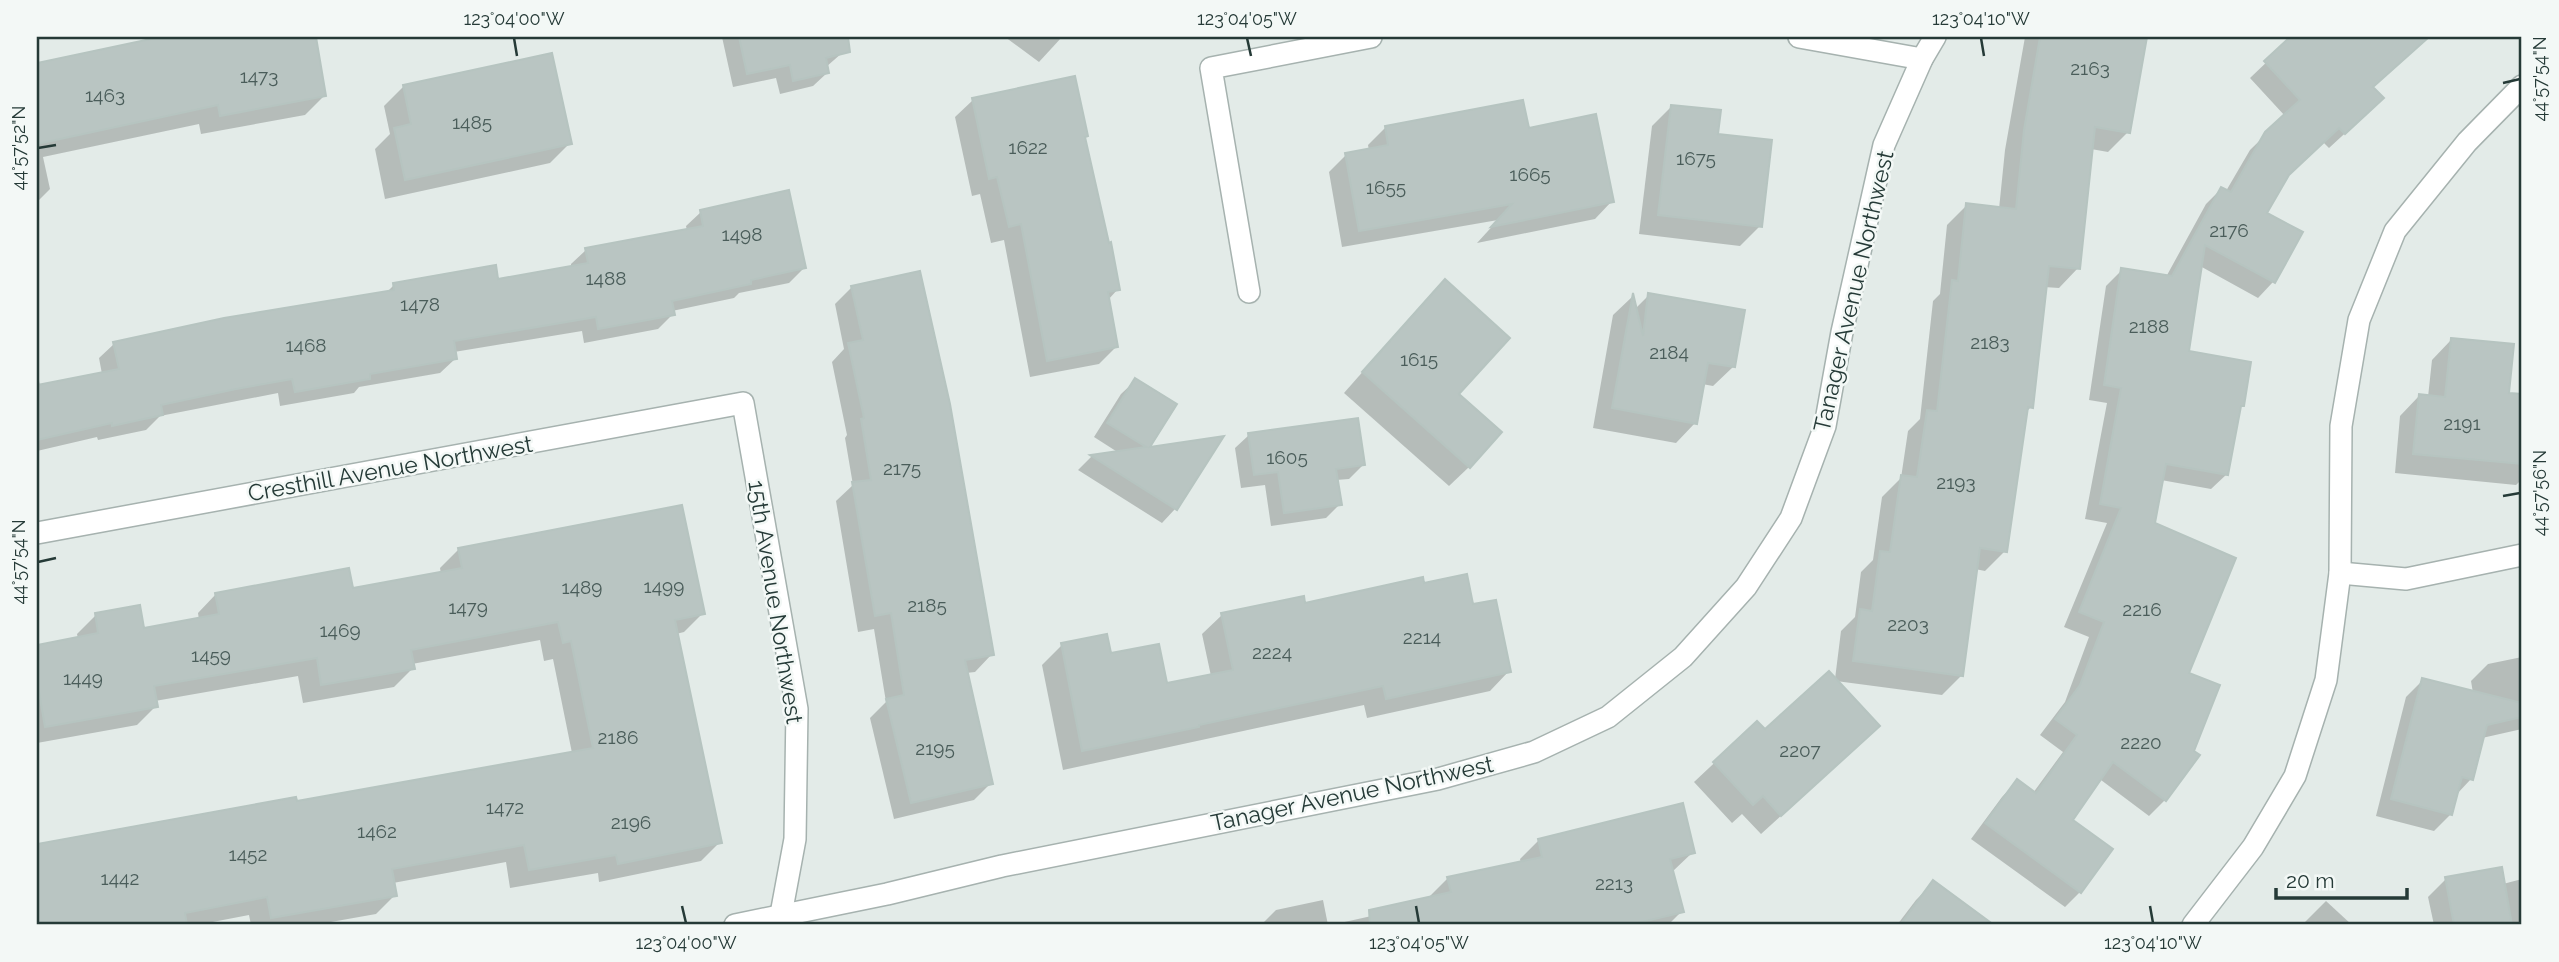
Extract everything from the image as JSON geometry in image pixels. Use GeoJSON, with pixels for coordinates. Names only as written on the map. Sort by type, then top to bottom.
{"type":"FeatureCollection","features":[{"type":"Feature","properties":{"kind":"street"},"geometry":{"type":"LineString","coordinates":[[1249,292],[1210,68],[1371,37]]}},
{"type":"Feature","properties":{"kind":"street"},"geometry":{"type":"LineString","coordinates":[[1799,37],[1922,60]]}},
{"type":"Feature","properties":{"kind":"street","name":"Tanager Avenue Northwest"},"geometry":{"type":"LineString","coordinates":[[735,925],[780,921],[1002,866],[1438,779],[1534,752],[1608,717],[1683,657],[1746,587],[1791,518],[1825,426],[1842,332],[1884,145],[1935,37]]}},
{"type":"Feature","properties":{"kind":"street"},"geometry":{"type":"LineString","coordinates":[[2193,925],[2253,847],[2295,776],[2326,680],[2340,573],[2341,426],[2359,320],[2395,231],[2467,142],[2522,86]]}},
{"type":"Feature","properties":{"kind":"street","name":"15th Avenue Northwest"},"geometry":{"type":"LineString","coordinates":[[743,403],[797,709],[795,839],[780,921]]}},
{"type":"Feature","properties":{"kind":"street","name":"Cresthill Avenue Northwest"},"geometry":{"type":"LineString","coordinates":[[37,533],[743,403]]}},
{"type":"Feature","properties":{"kind":"street"},"geometry":{"type":"LineString","coordinates":[[2340,573],[2406,579],[2522,555]]}},
{"type":"Feature","properties":{"kind":"building"},"geometry":{"type":"Polygon","coordinates":[[[160,37],[316,37],[326,96],[220,116],[218,105],[37,144],[37,63],[160,37]]]}},
{"type":"Feature","properties":{"kind":"building"},"geometry":{"type":"Polygon","coordinates":[[[739,37],[848,37],[850,52],[826,58],[829,73],[793,81],[790,65],[747,74],[739,37]]]}},
{"type":"Feature","properties":{"kind":"building"},"geometry":{"type":"Polygon","coordinates":[[[2040,37],[2147,37],[2130,133],[2095,127],[2080,269],[2049,266],[2033,408],[2028,407],[2007,552],[1980,548],[1963,676],[1853,661],[1860,609],[1872,611],[1880,551],[1890,552],[1901,475],[1917,477],[1927,410],[1937,411],[1952,280],[1958,281],[1966,203],[2016,209],[2024,130],[2040,37]]]}},
{"type":"Feature","properties":{"kind":"building"},"geometry":{"type":"Polygon","coordinates":[[[2290,37],[2429,37],[2373,87],[2384,98],[2345,134],[2339,128],[2289,175],[2267,213],[2303,232],[2275,283],[2205,245],[2189,351],[2251,362],[2244,406],[2241,406],[2228,475],[2166,464],[2155,523],[2236,558],[2189,673],[2220,685],[2194,751],[2200,755],[2166,801],[2113,762],[2073,820],[2113,849],[2081,893],[1985,823],[2017,779],[2036,793],[2077,735],[2055,719],[2080,685],[2104,622],[2079,612],[2121,508],[2100,504],[2121,388],[2104,385],[2121,268],[2172,276],[2221,187],[2231,192],[2265,132],[2300,100],[2264,61],[2290,37]]]}},
{"type":"Feature","properties":{"kind":"building"},"geometry":{"type":"Polygon","coordinates":[[[552,53],[572,144],[405,180],[394,128],[411,124],[403,85],[552,53]]]}},
{"type":"Feature","properties":{"kind":"building"},"geometry":{"type":"Polygon","coordinates":[[[1075,76],[1088,136],[1085,137],[1120,290],[1108,292],[1118,347],[1047,361],[1021,224],[1009,227],[997,177],[989,179],[972,98],[1075,76]]]}},
{"type":"Feature","properties":{"kind":"building"},"geometry":{"type":"Polygon","coordinates":[[[1523,100],[1529,128],[1596,114],[1614,202],[1491,227],[1512,204],[1359,231],[1345,153],[1388,145],[1385,126],[1523,100]]]}},
{"type":"Feature","properties":{"kind":"building"},"geometry":{"type":"Polygon","coordinates":[[[1671,105],[1721,110],[1718,134],[1772,140],[1762,227],[1658,215],[1671,105]]]}},
{"type":"Feature","properties":{"kind":"building"},"geometry":{"type":"Polygon","coordinates":[[[789,190],[806,268],[751,280],[751,284],[672,301],[675,315],[598,329],[596,317],[454,341],[457,359],[370,374],[370,379],[295,392],[292,379],[236,389],[161,405],[163,415],[37,440],[37,385],[119,369],[113,342],[224,318],[394,290],[393,283],[496,265],[498,279],[588,263],[585,248],[703,226],[700,210],[789,190]]]}},
{"type":"Feature","properties":{"kind":"building"},"geometry":{"type":"Polygon","coordinates":[[[920,271],[950,404],[994,655],[965,660],[993,784],[911,803],[886,699],[904,695],[891,613],[875,616],[852,482],[871,480],[861,419],[864,418],[848,343],[863,340],[851,286],[920,271]]]}},
{"type":"Feature","properties":{"kind":"building"},"geometry":{"type":"Polygon","coordinates":[[[1445,279],[1510,338],[1459,394],[1502,432],[1470,468],[1362,372],[1445,279]]]}},
{"type":"Feature","properties":{"kind":"building"},"geometry":{"type":"Polygon","coordinates":[[[1633,293],[1643,336],[1648,293],[1745,310],[1735,367],[1708,363],[1697,424],[1612,408],[1633,293]]]}},
{"type":"Feature","properties":{"kind":"building"},"geometry":{"type":"Polygon","coordinates":[[[2451,338],[2514,344],[2509,393],[2522,394],[2522,464],[2413,454],[2419,394],[2445,397],[2451,338]]]}},
{"type":"Feature","properties":{"kind":"building"},"geometry":{"type":"Polygon","coordinates":[[[1135,378],[1177,404],[1150,447],[1224,436],[1177,510],[1090,455],[1146,447],[1107,423],[1135,378]]]}},
{"type":"Feature","properties":{"kind":"building"},"geometry":{"type":"Polygon","coordinates":[[[1358,418],[1365,465],[1336,469],[1342,505],[1284,513],[1278,472],[1254,475],[1248,433],[1358,418]]]}},
{"type":"Feature","properties":{"kind":"building"},"geometry":{"type":"Polygon","coordinates":[[[682,505],[705,614],[675,620],[722,843],[618,864],[616,855],[529,870],[524,845],[392,869],[397,896],[271,918],[267,897],[185,913],[187,925],[37,925],[37,844],[296,797],[297,801],[593,748],[571,641],[563,643],[558,622],[411,650],[415,669],[321,685],[317,658],[154,686],[158,707],[45,727],[37,681],[37,645],[98,633],[95,613],[140,605],[144,628],[219,614],[215,593],[349,568],[353,588],[462,568],[458,548],[682,505]]]}},
{"type":"Feature","properties":{"kind":"building"},"geometry":{"type":"Polygon","coordinates":[[[1467,574],[1473,604],[1496,600],[1511,672],[1386,699],[1383,686],[1082,751],[1061,643],[1107,634],[1111,653],[1159,644],[1167,683],[1233,670],[1221,613],[1304,596],[1305,603],[1423,577],[1424,583],[1467,574]]]}},
{"type":"Feature","properties":{"kind":"building"},"geometry":{"type":"Polygon","coordinates":[[[1829,671],[1880,726],[1781,816],[1763,796],[1753,805],[1713,762],[1757,721],[1765,729],[1829,671]]]}},
{"type":"Feature","properties":{"kind":"building"},"geometry":{"type":"Polygon","coordinates":[[[2422,678],[2522,703],[2522,717],[2487,725],[2473,780],[2462,777],[2452,815],[2391,799],[2422,678]]]}},
{"type":"Feature","properties":{"kind":"building"},"geometry":{"type":"Polygon","coordinates":[[[1683,803],[1695,853],[1670,859],[1684,912],[1629,925],[1370,925],[1369,910],[1451,892],[1447,877],[1542,857],[1538,839],[1683,803]]]}},
{"type":"Feature","properties":{"kind":"building"},"geometry":{"type":"Polygon","coordinates":[[[2502,867],[2512,925],[2454,925],[2445,877],[2502,867]]]}},
{"type":"Feature","properties":{"kind":"building"},"geometry":{"type":"Polygon","coordinates":[[[1933,880],[1994,925],[1900,925],[1933,880]]]}}]}
